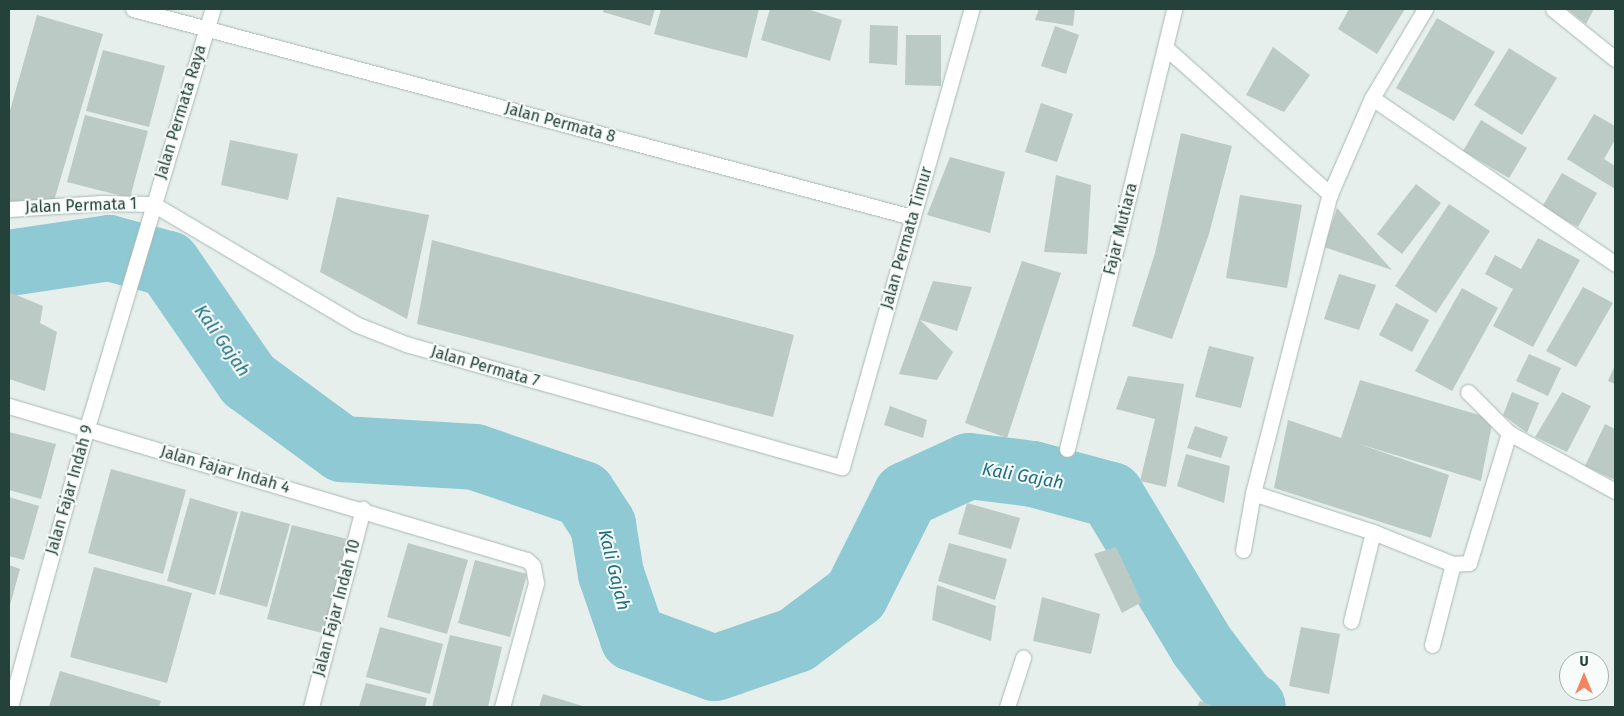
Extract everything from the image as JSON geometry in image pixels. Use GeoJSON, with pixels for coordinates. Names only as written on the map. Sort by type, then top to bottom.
{"type":"FeatureCollection","features":[{"type":"Feature","properties":{"kind":"street","name":"Jalan Permata 8"},"geometry":{"type":"LineString","coordinates":[[134,9],[912,217]]}},
{"type":"Feature","properties":{"kind":"street","name":"Jalan Permata Raya"},"geometry":{"type":"LineString","coordinates":[[134,275],[151,209],[213,9]]}},
{"type":"Feature","properties":{"kind":"street","name":"Jalan Permata Timur"},"geometry":{"type":"LineString","coordinates":[[842,468],[972,9]]}},
{"type":"Feature","properties":{"kind":"street","name":"Fajar Mutiara"},"geometry":{"type":"LineString","coordinates":[[1066,449],[1166,48],[1174,9]]}},
{"type":"Feature","properties":{"kind":"street"},"geometry":{"type":"LineString","coordinates":[[1243,550],[1253,493],[1330,194],[1372,98],[1425,9]]}},
{"type":"Feature","properties":{"kind":"street"},"geometry":{"type":"LineString","coordinates":[[1553,9],[1615,59]]}},
{"type":"Feature","properties":{"kind":"street"},"geometry":{"type":"LineString","coordinates":[[1166,48],[1330,194]]}},
{"type":"Feature","properties":{"kind":"street"},"geometry":{"type":"LineString","coordinates":[[1372,98],[1615,264]]}},
{"type":"Feature","properties":{"kind":"street","name":"Jalan Permata 1"},"geometry":{"type":"LineString","coordinates":[[9,209],[102,203],[151,209]]}},
{"type":"Feature","properties":{"kind":"street","name":"Jalan Permata 7"},"geometry":{"type":"LineString","coordinates":[[151,209],[358,325],[406,344],[842,468]]}},
{"type":"Feature","properties":{"kind":"street","name":"Jalan Fajar Indah 9"},"geometry":{"type":"LineString","coordinates":[[10,707],[86,430],[134,275]]}},
{"type":"Feature","properties":{"kind":"street"},"geometry":{"type":"LineString","coordinates":[[1468,392],[1509,433],[1615,491]]}},
{"type":"Feature","properties":{"kind":"street","name":"Jalan Fajar Indah 4"},"geometry":{"type":"LineString","coordinates":[[9,406],[519,556],[533,566],[536,583],[502,707]]}},
{"type":"Feature","properties":{"kind":"street"},"geometry":{"type":"LineString","coordinates":[[1253,493],[1372,532],[1453,564],[1469,563],[1509,433]]}},
{"type":"Feature","properties":{"kind":"street","name":"Jalan Fajar Indah 10"},"geometry":{"type":"LineString","coordinates":[[310,707],[363,509]]}},
{"type":"Feature","properties":{"kind":"street"},"geometry":{"type":"LineString","coordinates":[[1351,621],[1372,532]]}},
{"type":"Feature","properties":{"kind":"street"},"geometry":{"type":"LineString","coordinates":[[1432,645],[1453,564]]}},
{"type":"Feature","properties":{"kind":"street"},"geometry":{"type":"LineString","coordinates":[[1007,707],[1023,658]]}},
{"type":"Feature","properties":{"kind":"building"},"geometry":{"type":"Polygon","coordinates":[[[604,9],[655,9],[650,26],[603,12],[604,9]]]}},
{"type":"Feature","properties":{"kind":"building"},"geometry":{"type":"Polygon","coordinates":[[[661,9],[759,9],[747,58],[654,34],[661,9]]]}},
{"type":"Feature","properties":{"kind":"building"},"geometry":{"type":"Polygon","coordinates":[[[770,9],[807,9],[842,20],[830,61],[761,40],[770,9]]]}},
{"type":"Feature","properties":{"kind":"building"},"geometry":{"type":"Polygon","coordinates":[[[1039,9],[1075,9],[1073,26],[1035,20],[1039,9]]]}},
{"type":"Feature","properties":{"kind":"building"},"geometry":{"type":"Polygon","coordinates":[[[1349,9],[1405,9],[1377,54],[1338,29],[1349,9]]]}},
{"type":"Feature","properties":{"kind":"building"},"geometry":{"type":"Polygon","coordinates":[[[1567,9],[1594,9],[1586,24],[1567,9]]]}},
{"type":"Feature","properties":{"kind":"building"},"geometry":{"type":"Polygon","coordinates":[[[37,15],[103,34],[54,201],[9,204],[9,114],[37,15]]]}},
{"type":"Feature","properties":{"kind":"building"},"geometry":{"type":"Polygon","coordinates":[[[1437,18],[1495,52],[1454,121],[1396,88],[1437,18]]]}},
{"type":"Feature","properties":{"kind":"building"},"geometry":{"type":"Polygon","coordinates":[[[870,25],[898,26],[897,65],[869,63],[870,25]]]}},
{"type":"Feature","properties":{"kind":"building"},"geometry":{"type":"Polygon","coordinates":[[[1055,26],[1079,35],[1066,74],[1041,66],[1055,26]]]}},
{"type":"Feature","properties":{"kind":"building"},"geometry":{"type":"Polygon","coordinates":[[[906,35],[941,35],[941,86],[905,85],[906,35]]]}},
{"type":"Feature","properties":{"kind":"building"},"geometry":{"type":"Polygon","coordinates":[[[1273,47],[1310,75],[1284,112],[1246,95],[1273,47]]]}},
{"type":"Feature","properties":{"kind":"building"},"geometry":{"type":"Polygon","coordinates":[[[1509,48],[1557,78],[1522,135],[1474,105],[1509,48]]]}},
{"type":"Feature","properties":{"kind":"building"},"geometry":{"type":"Polygon","coordinates":[[[103,50],[165,66],[149,127],[86,111],[103,50]]]}},
{"type":"Feature","properties":{"kind":"building"},"geometry":{"type":"Polygon","coordinates":[[[1041,103],[1073,114],[1057,162],[1025,152],[1041,103]]]}},
{"type":"Feature","properties":{"kind":"building"},"geometry":{"type":"Polygon","coordinates":[[[1594,114],[1615,126],[1615,140],[1604,159],[1615,166],[1615,189],[1567,159],[1594,114]]]}},
{"type":"Feature","properties":{"kind":"building"},"geometry":{"type":"Polygon","coordinates":[[[85,115],[148,131],[130,198],[67,182],[85,115]]]}},
{"type":"Feature","properties":{"kind":"building"},"geometry":{"type":"Polygon","coordinates":[[[1481,120],[1527,148],[1509,178],[1463,151],[1481,120]]]}},
{"type":"Feature","properties":{"kind":"building"},"geometry":{"type":"Polygon","coordinates":[[[1181,133],[1232,146],[1209,234],[1172,339],[1132,326],[1155,253],[1181,133]]]}},
{"type":"Feature","properties":{"kind":"building"},"geometry":{"type":"Polygon","coordinates":[[[230,140],[298,154],[288,200],[221,185],[230,140]]]}},
{"type":"Feature","properties":{"kind":"building"},"geometry":{"type":"Polygon","coordinates":[[[950,157],[1005,172],[990,233],[927,215],[950,157]]]}},
{"type":"Feature","properties":{"kind":"building"},"geometry":{"type":"Polygon","coordinates":[[[1562,173],[1597,193],[1578,227],[1542,207],[1562,173]]]}},
{"type":"Feature","properties":{"kind":"building"},"geometry":{"type":"Polygon","coordinates":[[[1056,175],[1091,185],[1087,254],[1044,252],[1056,175]]]}},
{"type":"Feature","properties":{"kind":"building"},"geometry":{"type":"Polygon","coordinates":[[[1416,184],[1441,203],[1402,254],[1377,234],[1416,184]]]}},
{"type":"Feature","properties":{"kind":"building"},"geometry":{"type":"Polygon","coordinates":[[[1240,195],[1302,205],[1287,288],[1226,278],[1240,195]]]}},
{"type":"Feature","properties":{"kind":"building"},"geometry":{"type":"Polygon","coordinates":[[[337,197],[429,215],[407,319],[320,272],[337,197]]]}},
{"type":"Feature","properties":{"kind":"building"},"geometry":{"type":"Polygon","coordinates":[[[1449,204],[1490,231],[1436,313],[1395,286],[1449,204]]]}},
{"type":"Feature","properties":{"kind":"building"},"geometry":{"type":"Polygon","coordinates":[[[1337,208],[1392,270],[1324,247],[1337,208]]]}},
{"type":"Feature","properties":{"kind":"building"},"geometry":{"type":"Polygon","coordinates":[[[1538,238],[1580,260],[1533,347],[1493,326],[1513,289],[1485,274],[1495,255],[1521,269],[1538,238]]]}},
{"type":"Feature","properties":{"kind":"building"},"geometry":{"type":"Polygon","coordinates":[[[432,240],[794,335],[773,417],[417,324],[432,240]]]}},
{"type":"Feature","properties":{"kind":"building"},"geometry":{"type":"Polygon","coordinates":[[[1022,261],[1061,273],[1007,438],[965,423],[1022,261]]]}},
{"type":"Feature","properties":{"kind":"building"},"geometry":{"type":"Polygon","coordinates":[[[1339,274],[1376,285],[1359,330],[1324,319],[1339,274]]]}},
{"type":"Feature","properties":{"kind":"building"},"geometry":{"type":"Polygon","coordinates":[[[933,281],[972,287],[957,331],[920,320],[953,352],[937,380],[899,374],[933,281]]]}},
{"type":"Feature","properties":{"kind":"building"},"geometry":{"type":"Polygon","coordinates":[[[1583,287],[1613,303],[1576,367],[1546,351],[1583,287]]]}},
{"type":"Feature","properties":{"kind":"building"},"geometry":{"type":"Polygon","coordinates":[[[1462,288],[1498,308],[1452,391],[1415,371],[1462,288]]]}},
{"type":"Feature","properties":{"kind":"building"},"geometry":{"type":"Polygon","coordinates":[[[9,292],[43,306],[40,323],[57,332],[45,391],[9,379],[9,292]]]}},
{"type":"Feature","properties":{"kind":"building"},"geometry":{"type":"Polygon","coordinates":[[[1396,303],[1429,320],[1412,352],[1379,335],[1396,303]]]}},
{"type":"Feature","properties":{"kind":"building"},"geometry":{"type":"Polygon","coordinates":[[[1209,346],[1254,357],[1241,408],[1195,397],[1209,346]]]}},
{"type":"Feature","properties":{"kind":"building"},"geometry":{"type":"Polygon","coordinates":[[[1529,354],[1561,368],[1548,396],[1516,381],[1529,354]]]}},
{"type":"Feature","properties":{"kind":"building"},"geometry":{"type":"Polygon","coordinates":[[[1615,365],[1615,384],[1608,381],[1615,365]]]}},
{"type":"Feature","properties":{"kind":"building"},"geometry":{"type":"Polygon","coordinates":[[[1128,376],[1184,384],[1166,487],[1140,481],[1155,419],[1116,409],[1128,376]]]}},
{"type":"Feature","properties":{"kind":"building"},"geometry":{"type":"Polygon","coordinates":[[[1360,380],[1493,419],[1481,481],[1359,444],[1449,475],[1431,538],[1274,488],[1288,420],[1341,438],[1360,380]]]}},
{"type":"Feature","properties":{"kind":"building"},"geometry":{"type":"Polygon","coordinates":[[[1512,392],[1539,403],[1527,433],[1503,415],[1512,392]]]}},
{"type":"Feature","properties":{"kind":"building"},"geometry":{"type":"Polygon","coordinates":[[[1562,392],[1591,406],[1567,452],[1535,437],[1562,392]]]}},
{"type":"Feature","properties":{"kind":"building"},"geometry":{"type":"Polygon","coordinates":[[[890,406],[927,420],[923,438],[884,425],[890,406]]]}},
{"type":"Feature","properties":{"kind":"building"},"geometry":{"type":"Polygon","coordinates":[[[1605,424],[1615,429],[1615,480],[1585,466],[1605,424]]]}},
{"type":"Feature","properties":{"kind":"building"},"geometry":{"type":"Polygon","coordinates":[[[1195,426],[1228,437],[1221,458],[1187,448],[1195,426]]]}},
{"type":"Feature","properties":{"kind":"building"},"geometry":{"type":"Polygon","coordinates":[[[9,432],[56,444],[41,499],[9,490],[9,432]]]}},
{"type":"Feature","properties":{"kind":"building"},"geometry":{"type":"Polygon","coordinates":[[[1186,454],[1230,466],[1224,503],[1177,486],[1186,454]]]}},
{"type":"Feature","properties":{"kind":"building"},"geometry":{"type":"Polygon","coordinates":[[[111,469],[186,490],[163,574],[88,553],[111,469]]]}},
{"type":"Feature","properties":{"kind":"building"},"geometry":{"type":"Polygon","coordinates":[[[9,497],[39,506],[24,560],[9,556],[9,497]]]}},
{"type":"Feature","properties":{"kind":"building"},"geometry":{"type":"Polygon","coordinates":[[[190,498],[238,512],[215,595],[167,581],[190,498]]]}},
{"type":"Feature","properties":{"kind":"building"},"geometry":{"type":"Polygon","coordinates":[[[967,503],[1020,518],[1011,549],[958,534],[967,503]]]}},
{"type":"Feature","properties":{"kind":"building"},"geometry":{"type":"Polygon","coordinates":[[[241,511],[290,524],[267,607],[219,594],[241,511]]]}},
{"type":"Feature","properties":{"kind":"building"},"geometry":{"type":"Polygon","coordinates":[[[292,525],[351,540],[326,634],[267,619],[292,525]]]}},
{"type":"Feature","properties":{"kind":"building"},"geometry":{"type":"Polygon","coordinates":[[[408,543],[468,560],[447,634],[387,617],[408,543]]]}},
{"type":"Feature","properties":{"kind":"building"},"geometry":{"type":"Polygon","coordinates":[[[949,543],[1007,559],[995,600],[938,581],[949,543]]]}},
{"type":"Feature","properties":{"kind":"building"},"geometry":{"type":"Polygon","coordinates":[[[1116,547],[1142,602],[1122,613],[1094,554],[1116,547]]]}},
{"type":"Feature","properties":{"kind":"building"},"geometry":{"type":"Polygon","coordinates":[[[475,560],[527,574],[510,637],[458,623],[475,560]]]}},
{"type":"Feature","properties":{"kind":"building"},"geometry":{"type":"Polygon","coordinates":[[[9,565],[20,569],[9,609],[9,565]]]}},
{"type":"Feature","properties":{"kind":"building"},"geometry":{"type":"Polygon","coordinates":[[[94,567],[192,593],[167,683],[70,657],[94,567]]]}},
{"type":"Feature","properties":{"kind":"building"},"geometry":{"type":"Polygon","coordinates":[[[937,585],[996,606],[991,641],[932,620],[937,585]]]}},
{"type":"Feature","properties":{"kind":"building"},"geometry":{"type":"Polygon","coordinates":[[[1042,597],[1100,614],[1091,654],[1033,641],[1042,597]]]}},
{"type":"Feature","properties":{"kind":"building"},"geometry":{"type":"Polygon","coordinates":[[[380,627],[443,644],[430,694],[366,677],[380,627]]]}},
{"type":"Feature","properties":{"kind":"building"},"geometry":{"type":"Polygon","coordinates":[[[1301,627],[1340,634],[1329,694],[1289,686],[1301,627]]]}},
{"type":"Feature","properties":{"kind":"building"},"geometry":{"type":"Polygon","coordinates":[[[450,635],[502,647],[488,707],[432,707],[450,635]]]}},
{"type":"Feature","properties":{"kind":"building"},"geometry":{"type":"Polygon","coordinates":[[[60,671],[161,701],[159,707],[49,707],[60,671]]]}},
{"type":"Feature","properties":{"kind":"building"},"geometry":{"type":"Polygon","coordinates":[[[366,683],[427,698],[425,707],[359,707],[366,683]]]}},
{"type":"Feature","properties":{"kind":"building"},"geometry":{"type":"Polygon","coordinates":[[[543,694],[586,707],[539,707],[543,694]]]}},
{"type":"Feature","properties":{"kind":"building"},"geometry":{"type":"Polygon","coordinates":[[[1200,701],[1215,707],[1197,707],[1200,701]]]}},
{"type":"Feature","properties":{"kind":"waterway","name":"Kali Gajah"},"geometry":{"type":"LineString","coordinates":[[9,263],[109,248],[168,264],[248,380],[342,449],[475,457],[583,494],[603,525],[611,574],[633,638],[715,668],[796,640],[856,595],[906,495],[969,466],[1033,474],[1111,495],[1202,646],[1247,705],[1253,707]]}}]}
